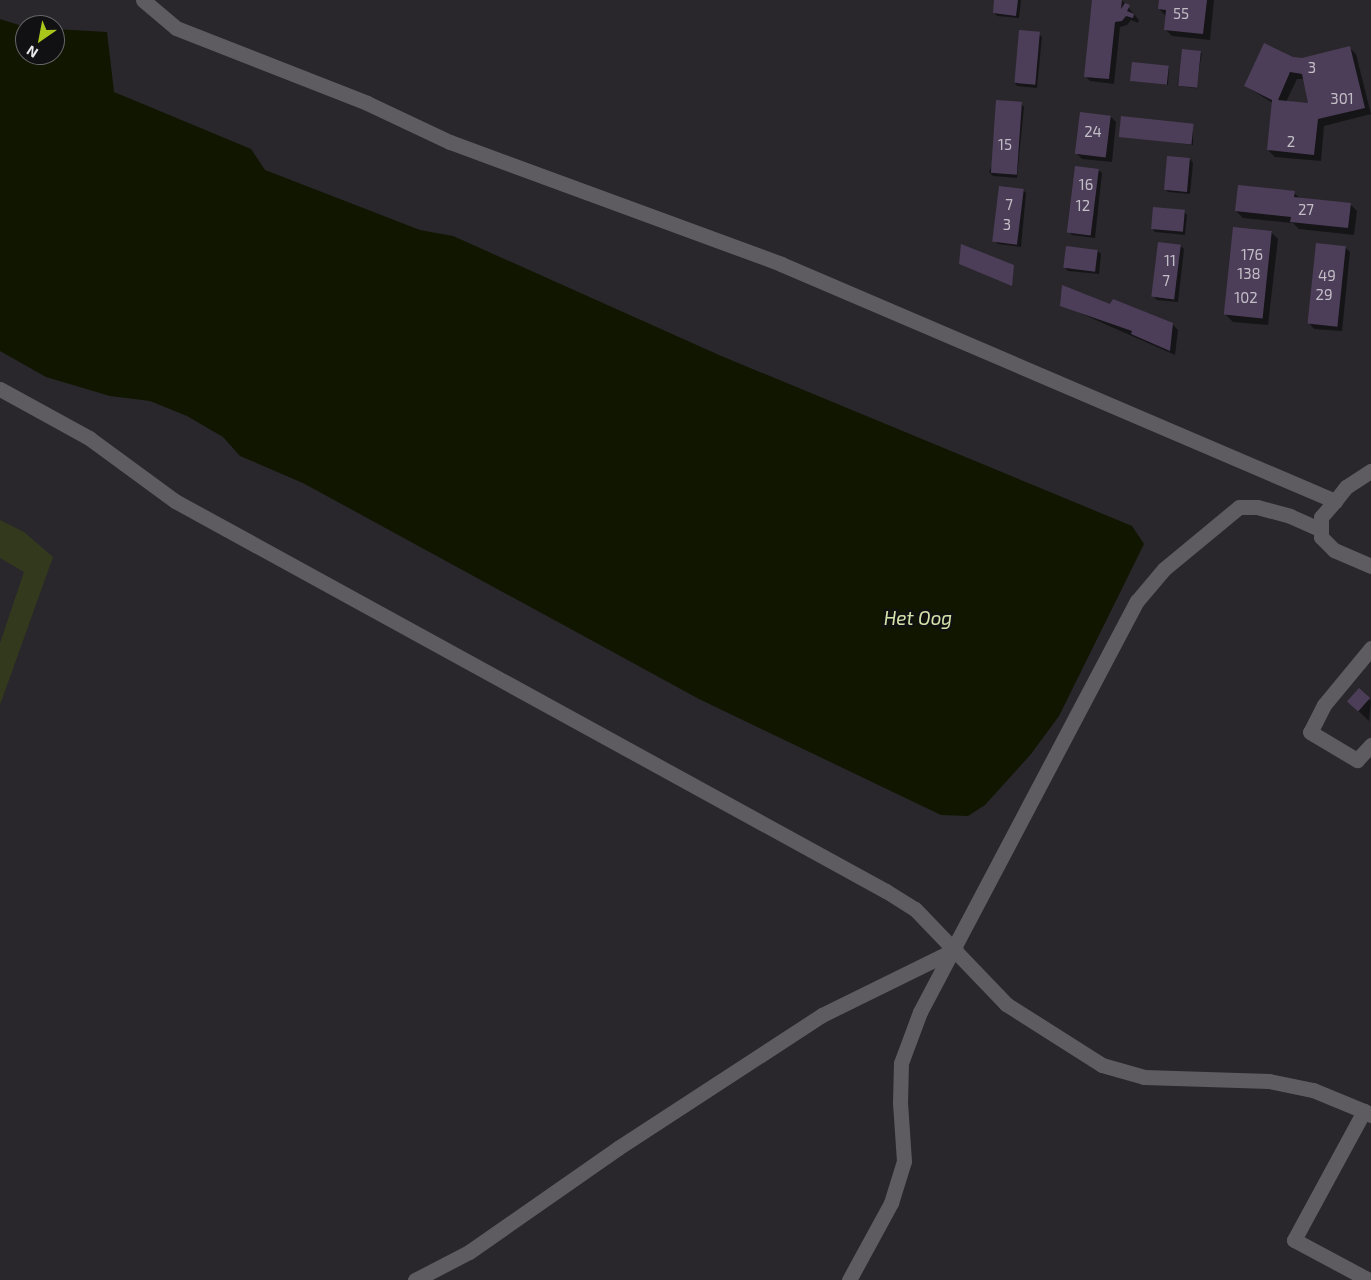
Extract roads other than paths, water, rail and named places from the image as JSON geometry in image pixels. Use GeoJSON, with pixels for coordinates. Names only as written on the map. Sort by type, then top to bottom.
{"type":"FeatureCollection","features":[{"type":"Feature","properties":{"kind":"lane"},"geometry":{"type":"LineString","coordinates":[[143,0],[176,28],[368,103],[450,142],[781,264],[1335,500]]}},
{"type":"Feature","properties":{"kind":"lane"},"geometry":{"type":"LineString","coordinates":[[0,389],[89,438],[175,501],[886,891],[915,909],[956,949],[1006,1004],[1102,1065],[1144,1077],[1269,1082],[1313,1090],[1368,1113],[1294,1240],[1369,1280]]}},
{"type":"Feature","properties":{"kind":"lane"},"geometry":{"type":"LineString","coordinates":[[1371,471],[1346,487],[1321,517],[1319,529],[1321,537],[1334,550],[1371,566]]}},
{"type":"Feature","properties":{"kind":"lane"},"geometry":{"type":"LineString","coordinates":[[849,1280],[891,1203],[904,1161],[900,1103],[902,1063],[920,1012],[956,949],[991,876],[1137,601],[1164,569],[1239,507],[1257,506],[1290,516],[1319,529]]}},
{"type":"Feature","properties":{"kind":"lane"},"geometry":{"type":"LineString","coordinates":[[1371,648],[1324,705],[1310,732],[1357,760],[1371,745]]}},
{"type":"Feature","properties":{"kind":"lane"},"geometry":{"type":"LineString","coordinates":[[415,1280],[469,1252],[618,1148],[822,1015],[956,949]]}},
{"type":"Feature","properties":{"kind":"water","name":"Het Oog"},"geometry":{"type":"Polygon","coordinates":[[[0,19],[15,24],[15,65],[65,65],[65,30],[107,32],[114,92],[251,149],[265,170],[420,230],[453,236],[719,355],[1132,526],[1144,544],[1059,716],[1031,754],[985,805],[968,816],[941,815],[699,699],[303,483],[240,456],[223,437],[187,416],[150,401],[110,396],[46,377],[0,351],[0,19]]]}}]}
